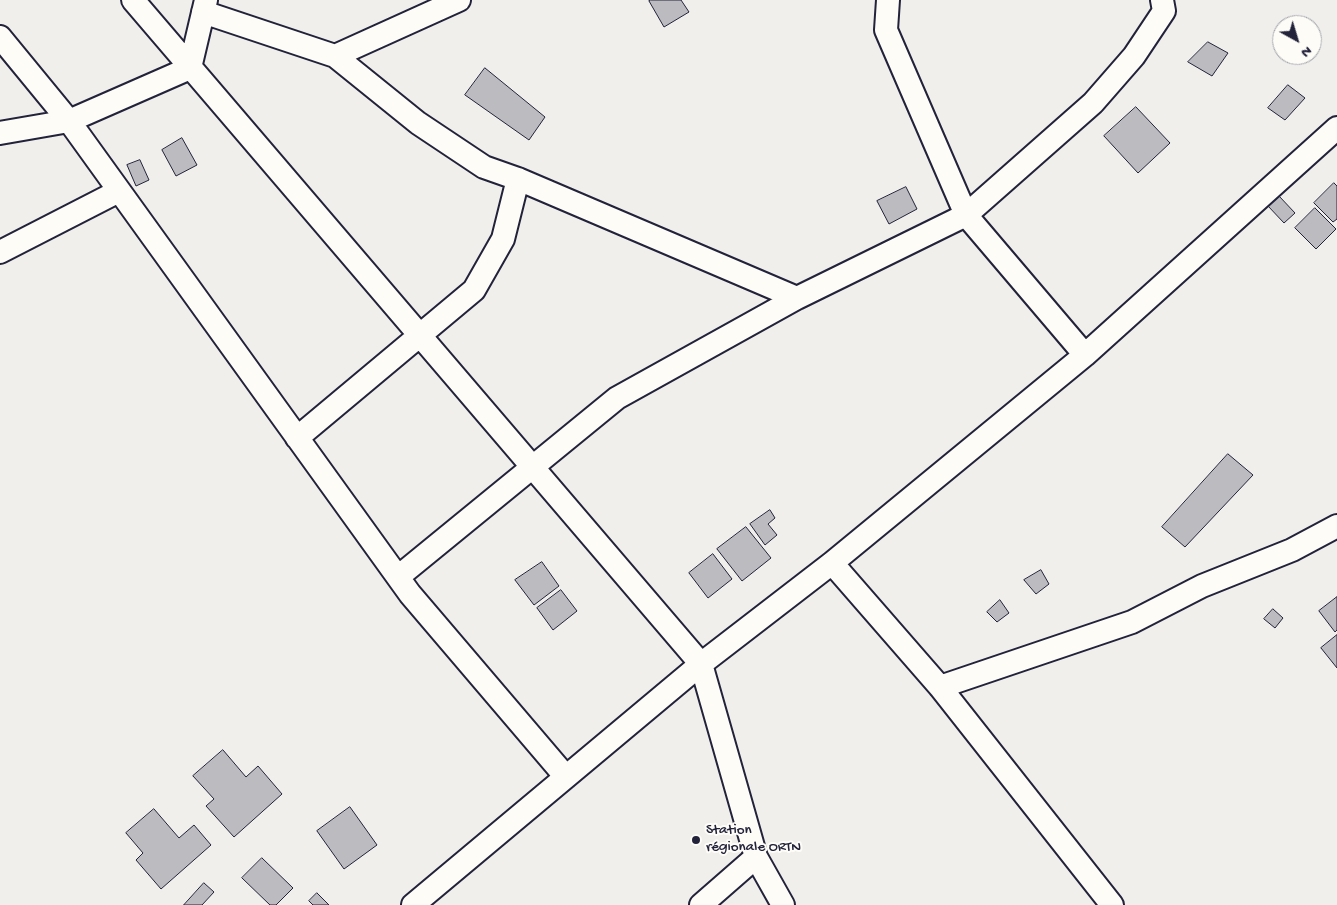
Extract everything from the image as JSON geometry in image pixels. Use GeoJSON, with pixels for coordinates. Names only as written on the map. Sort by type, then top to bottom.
{"type":"FeatureCollection","features":[{"type":"Feature","properties":{"kind":"street"},"geometry":{"type":"LineString","coordinates":[[133,0],[701,664],[756,857],[783,905]]}},
{"type":"Feature","properties":{"kind":"street"},"geometry":{"type":"LineString","coordinates":[[334,56],[459,0]]}},
{"type":"Feature","properties":{"kind":"street"},"geometry":{"type":"LineString","coordinates":[[888,0],[886,30],[966,215],[1085,355]]}},
{"type":"Feature","properties":{"kind":"street"},"geometry":{"type":"LineString","coordinates":[[398,577],[617,398],[797,298],[966,215],[1093,103],[1134,56],[1164,11],[1162,0]]}},
{"type":"Feature","properties":{"kind":"street"},"geometry":{"type":"LineString","coordinates":[[190,68],[205,6],[334,56],[418,123],[484,168],[518,179],[797,298]]}},
{"type":"Feature","properties":{"kind":"street"},"geometry":{"type":"LineString","coordinates":[[0,37],[69,121],[410,594],[566,777]]}},
{"type":"Feature","properties":{"kind":"street"},"geometry":{"type":"LineString","coordinates":[[0,133],[69,121],[190,68]]}},
{"type":"Feature","properties":{"kind":"street"},"geometry":{"type":"LineString","coordinates":[[413,905],[701,664],[832,563],[1085,355],[1337,128]]}},
{"type":"Feature","properties":{"kind":"street"},"geometry":{"type":"LineString","coordinates":[[297,438],[474,290],[503,239],[518,179]]}},
{"type":"Feature","properties":{"kind":"street"},"geometry":{"type":"LineString","coordinates":[[0,252],[119,192]]}},
{"type":"Feature","properties":{"kind":"street"},"geometry":{"type":"LineString","coordinates":[[940,687],[1132,622],[1202,586],[1292,550],[1337,526]]}},
{"type":"Feature","properties":{"kind":"street"},"geometry":{"type":"LineString","coordinates":[[832,563],[940,687],[1112,905]]}},
{"type":"Feature","properties":{"kind":"street"},"geometry":{"type":"LineString","coordinates":[[701,905],[756,857]]}},
{"type":"Feature","properties":{"kind":"building"},"geometry":{"type":"Polygon","coordinates":[[[681,0],[689,12],[664,27],[649,1],[681,0]]]}},
{"type":"Feature","properties":{"kind":"building"},"geometry":{"type":"Polygon","coordinates":[[[1208,42],[1228,53],[1212,76],[1188,62],[1208,42]]]}},
{"type":"Feature","properties":{"kind":"building"},"geometry":{"type":"Polygon","coordinates":[[[485,68],[545,117],[529,140],[465,95],[485,68]]]}},
{"type":"Feature","properties":{"kind":"building"},"geometry":{"type":"Polygon","coordinates":[[[1288,85],[1305,98],[1285,120],[1268,108],[1288,85]]]}},
{"type":"Feature","properties":{"kind":"building"},"geometry":{"type":"Polygon","coordinates":[[[1136,107],[1170,143],[1138,173],[1104,136],[1136,107]]]}},
{"type":"Feature","properties":{"kind":"building"},"geometry":{"type":"Polygon","coordinates":[[[182,138],[197,165],[176,176],[162,150],[182,138]]]}},
{"type":"Feature","properties":{"kind":"building"},"geometry":{"type":"Polygon","coordinates":[[[140,160],[149,180],[136,186],[127,165],[140,160]]]}},
{"type":"Feature","properties":{"kind":"building"},"geometry":{"type":"Polygon","coordinates":[[[1334,183],[1337,186],[1337,219],[1333,222],[1314,203],[1334,183]]]}},
{"type":"Feature","properties":{"kind":"building"},"geometry":{"type":"Polygon","coordinates":[[[906,187],[917,209],[889,224],[877,201],[906,187]]]}},
{"type":"Feature","properties":{"kind":"building"},"geometry":{"type":"Polygon","coordinates":[[[1279,196],[1295,213],[1284,223],[1268,206],[1279,196]]]}},
{"type":"Feature","properties":{"kind":"building"},"geometry":{"type":"Polygon","coordinates":[[[1315,208],[1336,229],[1316,249],[1295,228],[1315,208]]]}},
{"type":"Feature","properties":{"kind":"building"},"geometry":{"type":"Polygon","coordinates":[[[1228,454],[1253,475],[1185,547],[1162,527],[1228,454]]]}},
{"type":"Feature","properties":{"kind":"building"},"geometry":{"type":"Polygon","coordinates":[[[770,510],[775,518],[768,524],[777,535],[765,545],[750,524],[770,510]]]}},
{"type":"Feature","properties":{"kind":"building"},"geometry":{"type":"Polygon","coordinates":[[[746,527],[771,558],[742,581],[717,549],[746,527]]]}},
{"type":"Feature","properties":{"kind":"building"},"geometry":{"type":"Polygon","coordinates":[[[713,554],[732,579],[708,598],[689,573],[713,554]]]}},
{"type":"Feature","properties":{"kind":"building"},"geometry":{"type":"Polygon","coordinates":[[[542,562],[559,586],[534,605],[515,580],[542,562]]]}},
{"type":"Feature","properties":{"kind":"building"},"geometry":{"type":"Polygon","coordinates":[[[1041,570],[1049,584],[1036,594],[1024,580],[1041,570]]]}},
{"type":"Feature","properties":{"kind":"building"},"geometry":{"type":"Polygon","coordinates":[[[561,590],[577,611],[553,630],[537,608],[561,590]]]}},
{"type":"Feature","properties":{"kind":"building"},"geometry":{"type":"Polygon","coordinates":[[[1337,597],[1337,630],[1335,632],[1319,611],[1337,597]]]}},
{"type":"Feature","properties":{"kind":"building"},"geometry":{"type":"Polygon","coordinates":[[[1000,600],[1009,613],[997,622],[987,612],[1000,600]]]}},
{"type":"Feature","properties":{"kind":"building"},"geometry":{"type":"Polygon","coordinates":[[[1273,609],[1283,618],[1275,628],[1264,619],[1273,609]]]}},
{"type":"Feature","properties":{"kind":"building"},"geometry":{"type":"Polygon","coordinates":[[[1337,635],[1337,668],[1321,648],[1337,635]]]}},
{"type":"Feature","properties":{"kind":"building"},"geometry":{"type":"Polygon","coordinates":[[[223,750],[246,777],[258,766],[282,794],[234,837],[206,806],[214,799],[193,776],[223,750]]]}},
{"type":"Feature","properties":{"kind":"building"},"geometry":{"type":"Polygon","coordinates":[[[350,807],[377,845],[344,869],[317,831],[350,807]]]}},
{"type":"Feature","properties":{"kind":"building"},"geometry":{"type":"Polygon","coordinates":[[[154,809],[179,838],[194,825],[211,845],[161,889],[136,860],[143,853],[126,833],[154,809]]]}},
{"type":"Feature","properties":{"kind":"building"},"geometry":{"type":"Polygon","coordinates":[[[262,858],[293,888],[276,905],[270,905],[242,878],[262,858]]]}},
{"type":"Feature","properties":{"kind":"building"},"geometry":{"type":"Polygon","coordinates":[[[204,883],[214,892],[202,905],[184,905],[204,883]]]}},
{"type":"Feature","properties":{"kind":"building"},"geometry":{"type":"Polygon","coordinates":[[[317,893],[329,905],[313,905],[309,901],[317,893]]]}},
{"type":"Feature","properties":{"kind":"place","name":"Station régionale ORTN"},"geometry":{"type":"Point","coordinates":[696,840]}}]}
